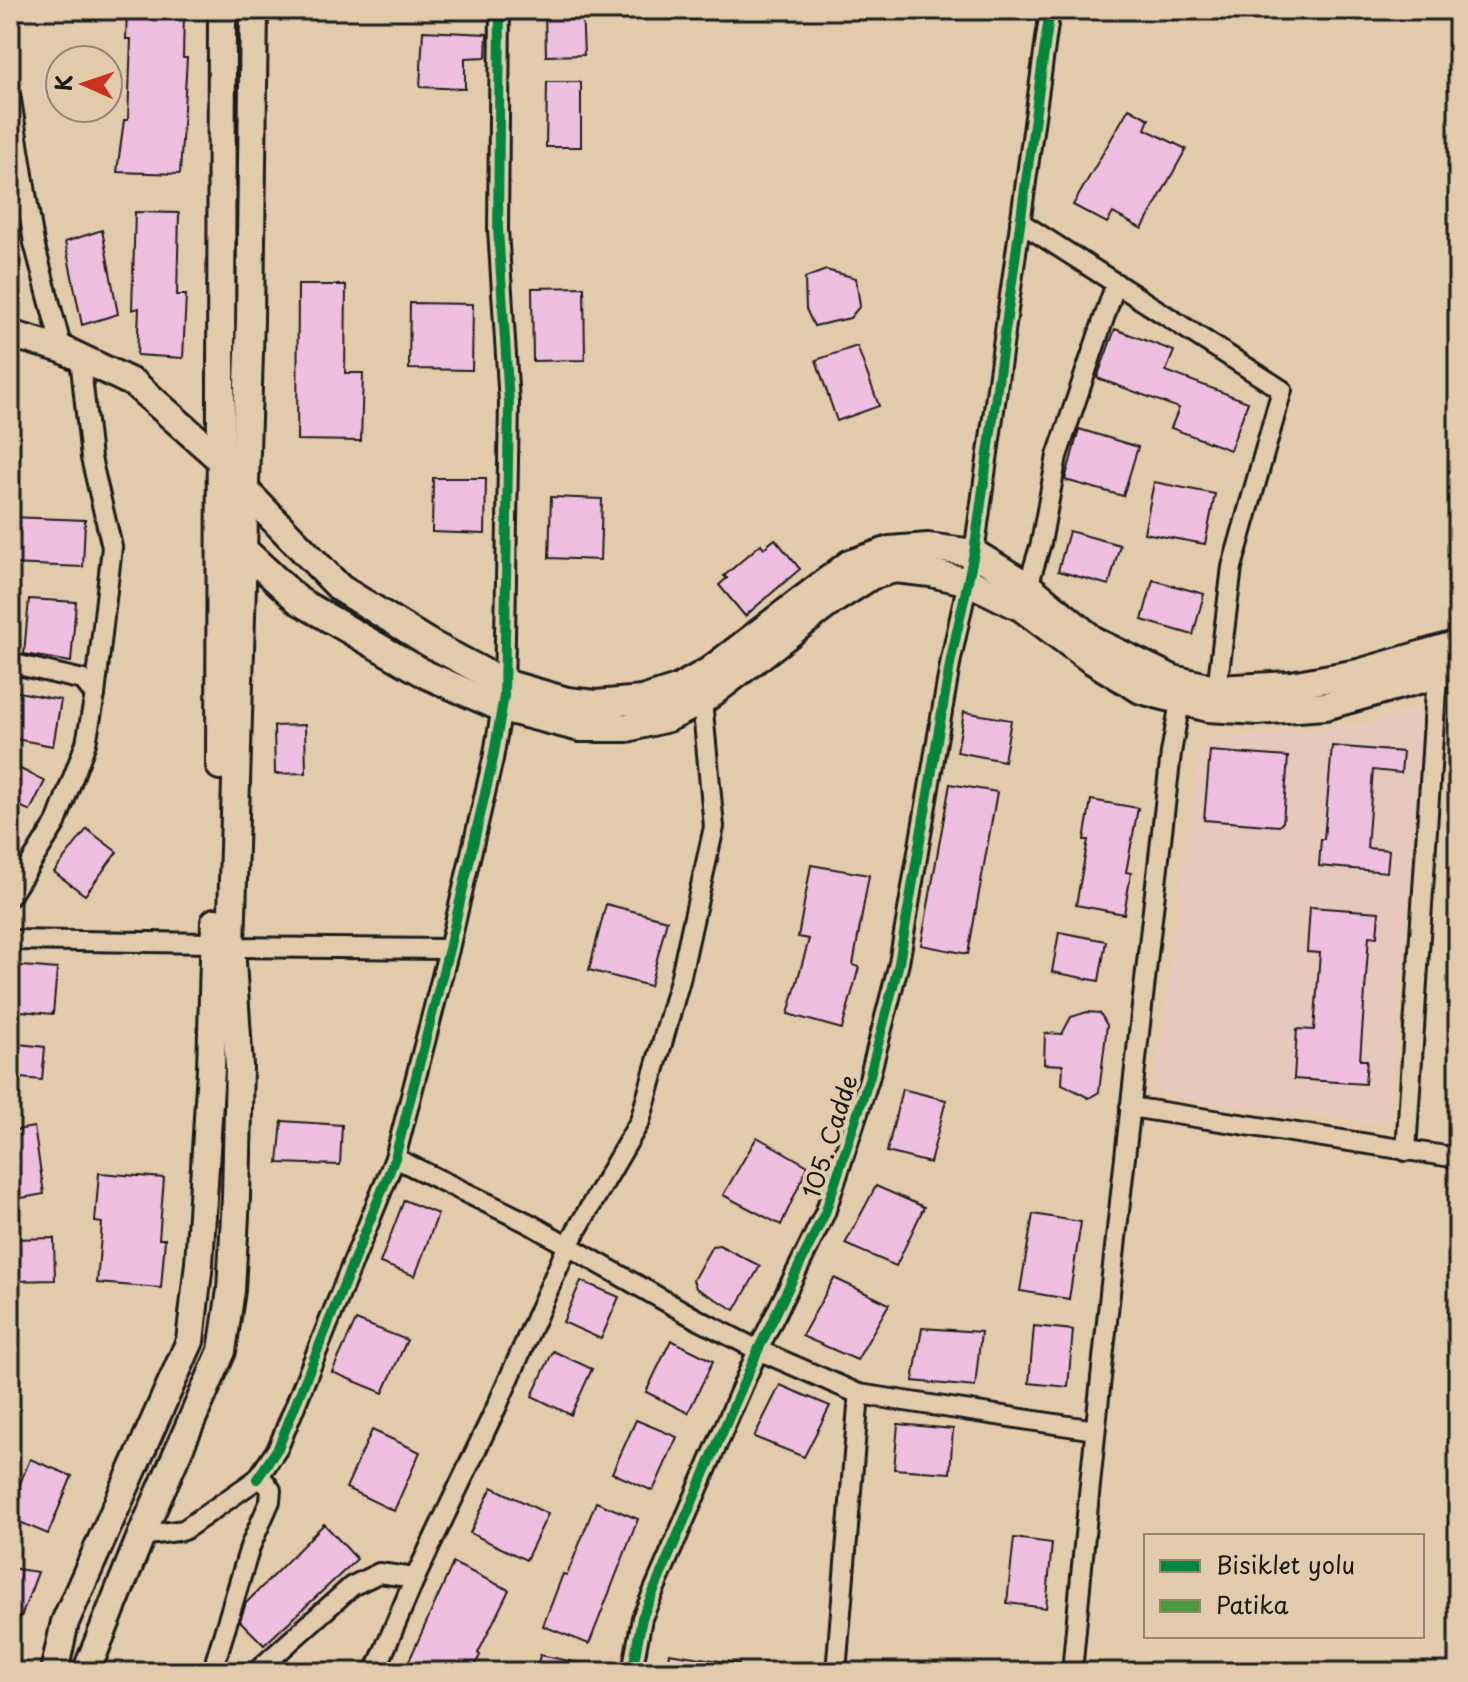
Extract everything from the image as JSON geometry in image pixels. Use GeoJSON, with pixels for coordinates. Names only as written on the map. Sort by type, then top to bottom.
{"type":"FeatureCollection","features":[{"type":"Feature","properties":{"kind":"main road"},"geometry":{"type":"LineString","coordinates":[[86,1672],[141,1536],[222,1351],[231,1290],[239,1066],[223,945],[220,779],[222,10]]}},
{"type":"Feature","properties":{"kind":"main road"},"geometry":{"type":"LineString","coordinates":[[54,1672],[65,1622],[190,1341],[199,1263],[211,1069],[223,945],[244,550],[254,10]]}},
{"type":"Feature","properties":{"kind":"main road"},"geometry":{"type":"LineString","coordinates":[[10,334],[71,353],[135,384],[222,461],[246,491],[340,588],[429,643],[503,696],[596,704],[642,700],[677,689],[709,671],[849,564],[890,550],[928,547],[974,553],[1028,586],[1096,642],[1173,679],[1217,689],[1291,685],[1358,673],[1458,644]]}},
{"type":"Feature","properties":{"kind":"main road"},"geometry":{"type":"LineString","coordinates":[[222,512],[244,550],[299,601],[427,675],[503,696],[580,728],[627,728],[668,718],[702,701],[832,601],[871,576],[895,569],[969,582],[1022,608],[1090,659],[1141,690],[1208,708],[1258,711],[1325,706],[1448,672]]}},
{"type":"Feature","properties":{"kind":"street"},"geometry":{"type":"LineString","coordinates":[[141,1536],[184,1530],[257,1479],[278,1448],[395,1158],[449,949],[503,696],[509,403],[498,229],[500,10]]}},
{"type":"Feature","properties":{"kind":"street","name":"105. Cadde"},"geometry":{"type":"LineString","coordinates":[[632,1672],[642,1618],[758,1350],[825,1213],[869,1079],[899,963],[951,659],[974,553],[1050,10]]}},
{"type":"Feature","properties":{"kind":"street"},"geometry":{"type":"LineString","coordinates":[[10,94],[34,243],[71,353],[112,547],[95,695],[86,743],[56,823],[10,896]]}},
{"type":"Feature","properties":{"kind":"street"},"geometry":{"type":"LineString","coordinates":[[1020,222],[1282,390],[1232,567],[1217,689]]}},
{"type":"Feature","properties":{"kind":"street"},"geometry":{"type":"LineString","coordinates":[[1028,586],[1041,543],[1057,456],[1116,283]]}},
{"type":"Feature","properties":{"kind":"street"},"geometry":{"type":"LineString","coordinates":[[10,663],[83,680],[95,695]]}},
{"type":"Feature","properties":{"kind":"street"},"geometry":{"type":"LineString","coordinates":[[1406,1151],[1448,672]]}},
{"type":"Feature","properties":{"kind":"street"},"geometry":{"type":"LineString","coordinates":[[375,1672],[568,1245],[640,1121],[680,980],[714,827],[702,701]]}},
{"type":"Feature","properties":{"kind":"street"},"geometry":{"type":"LineString","coordinates":[[1072,1672],[1130,1107],[1171,753],[1180,702]]}},
{"type":"Feature","properties":{"kind":"street"},"geometry":{"type":"LineString","coordinates":[[10,940],[449,949]]}},
{"type":"Feature","properties":{"kind":"street"},"geometry":{"type":"LineString","coordinates":[[1130,1107],[1458,1158]]}},
{"type":"Feature","properties":{"kind":"street"},"geometry":{"type":"LineString","coordinates":[[395,1158],[568,1245],[695,1318],[758,1350],[859,1394],[1095,1430]]}},
{"type":"Feature","properties":{"kind":"street"},"geometry":{"type":"LineString","coordinates":[[836,1672],[859,1394]]}},
{"type":"Feature","properties":{"kind":"street"},"geometry":{"type":"LineString","coordinates":[[215,1672],[216,1659],[250,1547],[270,1501],[271,1490],[266,1483],[257,1479]]}},
{"type":"Feature","properties":{"kind":"street"},"geometry":{"type":"LineString","coordinates":[[256,1672],[352,1586],[379,1573],[415,1578]]}},
{"type":"Feature","properties":{"kind":"shaded area"},"geometry":{"type":"Polygon","coordinates":[[[1414,710],[1425,723],[1388,1117],[1382,1124],[1164,1096],[1155,1081],[1200,752],[1222,739],[1367,724],[1414,710]]]}},
{"type":"Feature","properties":{"kind":"building"},"geometry":{"type":"Polygon","coordinates":[[[127,10],[184,10],[183,58],[187,58],[180,174],[117,172],[124,120],[128,120],[131,39],[126,39],[127,10]]]}},
{"type":"Feature","properties":{"kind":"building"},"geometry":{"type":"Polygon","coordinates":[[[545,10],[582,10],[584,55],[546,56],[545,10]]]}},
{"type":"Feature","properties":{"kind":"building"},"geometry":{"type":"Polygon","coordinates":[[[423,31],[487,34],[486,57],[465,58],[465,89],[420,87],[423,31]]]}},
{"type":"Feature","properties":{"kind":"building"},"geometry":{"type":"Polygon","coordinates":[[[547,82],[581,82],[581,147],[546,147],[547,82]]]}},
{"type":"Feature","properties":{"kind":"building"},"geometry":{"type":"Polygon","coordinates":[[[1129,108],[1149,119],[1145,129],[1186,149],[1142,229],[1113,213],[1107,223],[1073,205],[1129,108]]]}},
{"type":"Feature","properties":{"kind":"building"},"geometry":{"type":"Polygon","coordinates":[[[135,212],[179,213],[177,295],[186,295],[183,358],[137,355],[139,308],[132,310],[135,212]]]}},
{"type":"Feature","properties":{"kind":"building"},"geometry":{"type":"Polygon","coordinates":[[[102,230],[118,314],[82,325],[65,242],[102,230]]]}},
{"type":"Feature","properties":{"kind":"building"},"geometry":{"type":"Polygon","coordinates":[[[826,270],[856,278],[860,306],[850,318],[814,326],[806,309],[805,278],[826,270]]]}},
{"type":"Feature","properties":{"kind":"building"},"geometry":{"type":"Polygon","coordinates":[[[298,285],[346,285],[345,373],[363,373],[361,441],[297,440],[298,285]]]}},
{"type":"Feature","properties":{"kind":"building"},"geometry":{"type":"Polygon","coordinates":[[[584,287],[585,360],[533,361],[532,288],[584,287]]]}},
{"type":"Feature","properties":{"kind":"building"},"geometry":{"type":"Polygon","coordinates":[[[410,303],[473,304],[472,370],[409,369],[410,303]]]}},
{"type":"Feature","properties":{"kind":"building"},"geometry":{"type":"Polygon","coordinates":[[[1115,329],[1174,351],[1166,371],[1248,402],[1230,450],[1171,428],[1179,408],[1097,378],[1115,329]]]}},
{"type":"Feature","properties":{"kind":"building"},"geometry":{"type":"Polygon","coordinates":[[[857,346],[879,406],[837,421],[816,360],[857,346]]]}},
{"type":"Feature","properties":{"kind":"building"},"geometry":{"type":"Polygon","coordinates":[[[1079,429],[1138,447],[1123,496],[1065,480],[1079,429]]]}},
{"type":"Feature","properties":{"kind":"building"},"geometry":{"type":"Polygon","coordinates":[[[433,478],[486,478],[485,534],[432,532],[433,478]]]}},
{"type":"Feature","properties":{"kind":"building"},"geometry":{"type":"Polygon","coordinates":[[[1154,482],[1215,494],[1205,544],[1144,533],[1154,482]]]}},
{"type":"Feature","properties":{"kind":"building"},"geometry":{"type":"Polygon","coordinates":[[[551,497],[602,499],[600,560],[549,558],[551,497]]]}},
{"type":"Feature","properties":{"kind":"building"},"geometry":{"type":"Polygon","coordinates":[[[11,517],[85,520],[83,567],[10,564],[11,517]]]}},
{"type":"Feature","properties":{"kind":"building"},"geometry":{"type":"Polygon","coordinates":[[[1069,531],[1120,545],[1109,585],[1058,571],[1069,531]]]}},
{"type":"Feature","properties":{"kind":"building"},"geometry":{"type":"Polygon","coordinates":[[[775,539],[800,569],[745,616],[719,585],[727,578],[724,576],[761,544],[764,548],[775,539]]]}},
{"type":"Feature","properties":{"kind":"building"},"geometry":{"type":"Polygon","coordinates":[[[1153,580],[1204,594],[1193,635],[1142,620],[1153,580]]]}},
{"type":"Feature","properties":{"kind":"building"},"geometry":{"type":"Polygon","coordinates":[[[29,599],[76,602],[71,662],[24,654],[29,599]]]}},
{"type":"Feature","properties":{"kind":"building"},"geometry":{"type":"Polygon","coordinates":[[[13,691],[61,700],[53,746],[10,738],[13,691]]]}},
{"type":"Feature","properties":{"kind":"building"},"geometry":{"type":"Polygon","coordinates":[[[964,712],[1011,720],[1004,761],[957,752],[964,712]]]}},
{"type":"Feature","properties":{"kind":"building"},"geometry":{"type":"Polygon","coordinates":[[[305,725],[306,773],[275,774],[274,726],[305,725]]]}},
{"type":"Feature","properties":{"kind":"building"},"geometry":{"type":"Polygon","coordinates":[[[1332,746],[1403,752],[1401,773],[1373,770],[1367,848],[1389,850],[1387,872],[1319,866],[1332,746]]]}},
{"type":"Feature","properties":{"kind":"building"},"geometry":{"type":"Polygon","coordinates":[[[1210,751],[1288,757],[1283,822],[1279,826],[1204,820],[1210,751]]]}},
{"type":"Feature","properties":{"kind":"building"},"geometry":{"type":"Polygon","coordinates":[[[10,764],[45,781],[30,811],[10,801],[10,764]]]}},
{"type":"Feature","properties":{"kind":"building"},"geometry":{"type":"Polygon","coordinates":[[[950,784],[997,792],[968,954],[921,945],[950,784]]]}},
{"type":"Feature","properties":{"kind":"building"},"geometry":{"type":"Polygon","coordinates":[[[1091,800],[1138,808],[1126,872],[1131,873],[1124,914],[1076,905],[1088,840],[1084,840],[1091,800]]]}},
{"type":"Feature","properties":{"kind":"building"},"geometry":{"type":"Polygon","coordinates":[[[87,829],[117,852],[85,895],[54,872],[87,829]]]}},
{"type":"Feature","properties":{"kind":"building"},"geometry":{"type":"Polygon","coordinates":[[[811,865],[869,875],[853,965],[859,967],[842,1029],[788,1014],[809,939],[798,937],[811,865]]]}},
{"type":"Feature","properties":{"kind":"building"},"geometry":{"type":"Polygon","coordinates":[[[606,904],[667,920],[650,986],[589,970],[606,904]]]}},
{"type":"Feature","properties":{"kind":"building"},"geometry":{"type":"Polygon","coordinates":[[[1310,907],[1379,912],[1377,937],[1369,936],[1360,1060],[1367,1060],[1365,1084],[1294,1079],[1297,1029],[1314,1030],[1320,953],[1307,952],[1310,907]]]}},
{"type":"Feature","properties":{"kind":"building"},"geometry":{"type":"Polygon","coordinates":[[[1059,932],[1106,941],[1099,981],[1052,972],[1059,932]]]}},
{"type":"Feature","properties":{"kind":"building"},"geometry":{"type":"Polygon","coordinates":[[[10,965],[57,969],[53,1014],[10,1010],[10,965]]]}},
{"type":"Feature","properties":{"kind":"building"},"geometry":{"type":"Polygon","coordinates":[[[1087,1012],[1100,1013],[1107,1025],[1099,1092],[1089,1098],[1062,1084],[1063,1065],[1044,1064],[1045,1033],[1062,1034],[1071,1017],[1087,1012]]]}},
{"type":"Feature","properties":{"kind":"building"},"geometry":{"type":"Polygon","coordinates":[[[10,1043],[45,1047],[42,1080],[10,1077],[10,1043]]]}},
{"type":"Feature","properties":{"kind":"building"},"geometry":{"type":"Polygon","coordinates":[[[902,1089],[946,1100],[930,1163],[887,1152],[902,1089]]]}},
{"type":"Feature","properties":{"kind":"building"},"geometry":{"type":"Polygon","coordinates":[[[282,1121],[342,1125],[340,1165],[278,1163],[282,1121]]]}},
{"type":"Feature","properties":{"kind":"building"},"geometry":{"type":"Polygon","coordinates":[[[34,1127],[44,1194],[10,1200],[10,1131],[34,1127]]]}},
{"type":"Feature","properties":{"kind":"building"},"geometry":{"type":"Polygon","coordinates":[[[757,1137],[808,1166],[781,1225],[723,1195],[757,1137]]]}},
{"type":"Feature","properties":{"kind":"building"},"geometry":{"type":"Polygon","coordinates":[[[99,1173],[164,1178],[159,1239],[165,1239],[161,1288],[97,1283],[102,1223],[95,1222],[99,1173]]]}},
{"type":"Feature","properties":{"kind":"building"},"geometry":{"type":"Polygon","coordinates":[[[876,1186],[924,1207],[896,1266],[845,1244],[876,1186]]]}},
{"type":"Feature","properties":{"kind":"building"},"geometry":{"type":"Polygon","coordinates":[[[404,1200],[438,1214],[415,1276],[380,1263],[404,1200]]]}},
{"type":"Feature","properties":{"kind":"building"},"geometry":{"type":"Polygon","coordinates":[[[1033,1214],[1081,1222],[1069,1299],[1020,1291],[1033,1214]]]}},
{"type":"Feature","properties":{"kind":"building"},"geometry":{"type":"Polygon","coordinates":[[[54,1238],[55,1280],[10,1281],[10,1239],[54,1238]]]}},
{"type":"Feature","properties":{"kind":"building"},"geometry":{"type":"Polygon","coordinates":[[[719,1245],[760,1266],[735,1310],[696,1288],[693,1280],[712,1246],[719,1245]]]}},
{"type":"Feature","properties":{"kind":"building"},"geometry":{"type":"Polygon","coordinates":[[[834,1278],[889,1304],[857,1360],[802,1336],[834,1278]]]}},
{"type":"Feature","properties":{"kind":"building"},"geometry":{"type":"Polygon","coordinates":[[[581,1281],[619,1297],[601,1339],[563,1322],[581,1281]]]}},
{"type":"Feature","properties":{"kind":"building"},"geometry":{"type":"Polygon","coordinates":[[[356,1320],[407,1340],[383,1393],[332,1372],[356,1320]]]}},
{"type":"Feature","properties":{"kind":"building"},"geometry":{"type":"Polygon","coordinates":[[[1034,1326],[1073,1330],[1068,1387],[1029,1383],[1034,1326]]]}},
{"type":"Feature","properties":{"kind":"building"},"geometry":{"type":"Polygon","coordinates":[[[922,1328],[981,1332],[975,1387],[913,1381],[922,1328]]]}},
{"type":"Feature","properties":{"kind":"building"},"geometry":{"type":"Polygon","coordinates":[[[671,1340],[713,1361],[688,1413],[646,1392],[671,1340]]]}},
{"type":"Feature","properties":{"kind":"building"},"geometry":{"type":"Polygon","coordinates":[[[553,1351],[592,1369],[571,1415],[532,1396],[553,1351]]]}},
{"type":"Feature","properties":{"kind":"building"},"geometry":{"type":"Polygon","coordinates":[[[780,1385],[830,1406],[804,1457],[754,1437],[780,1385]]]}},
{"type":"Feature","properties":{"kind":"building"},"geometry":{"type":"Polygon","coordinates":[[[636,1420],[677,1437],[653,1491],[612,1473],[636,1420]]]}},
{"type":"Feature","properties":{"kind":"building"},"geometry":{"type":"Polygon","coordinates":[[[898,1424],[953,1429],[950,1473],[894,1469],[898,1424]]]}},
{"type":"Feature","properties":{"kind":"building"},"geometry":{"type":"Polygon","coordinates":[[[372,1430],[420,1452],[394,1511],[346,1488],[372,1430]]]}},
{"type":"Feature","properties":{"kind":"building"},"geometry":{"type":"Polygon","coordinates":[[[30,1459],[72,1476],[48,1534],[10,1518],[10,1508],[30,1459]]]}},
{"type":"Feature","properties":{"kind":"building"},"geometry":{"type":"Polygon","coordinates":[[[492,1487],[548,1514],[526,1560],[470,1533],[492,1487]]]}},
{"type":"Feature","properties":{"kind":"building"},"geometry":{"type":"Polygon","coordinates":[[[596,1502],[638,1519],[589,1644],[543,1626],[596,1502]]]}},
{"type":"Feature","properties":{"kind":"building"},"geometry":{"type":"Polygon","coordinates":[[[324,1524],[357,1559],[264,1645],[240,1621],[246,1603],[324,1524]]]}},
{"type":"Feature","properties":{"kind":"building"},"geometry":{"type":"Polygon","coordinates":[[[1014,1538],[1052,1543],[1046,1608],[1007,1603],[1014,1538]]]}},
{"type":"Feature","properties":{"kind":"building"},"geometry":{"type":"Polygon","coordinates":[[[453,1563],[509,1590],[478,1653],[480,1655],[472,1672],[404,1672],[453,1563]]]}},
{"type":"Feature","properties":{"kind":"building"},"geometry":{"type":"Polygon","coordinates":[[[10,1568],[38,1572],[21,1617],[10,1615],[10,1568]]]}},
{"type":"Feature","properties":{"kind":"building"},"geometry":{"type":"Polygon","coordinates":[[[669,1653],[739,1664],[739,1672],[666,1672],[669,1653]]]}},
{"type":"Feature","properties":{"kind":"building"},"geometry":{"type":"Polygon","coordinates":[[[540,1655],[593,1666],[592,1672],[536,1672],[540,1655]]]}},
{"type":"Feature","properties":{"kind":"marked path"},"geometry":{"type":"LineString","coordinates":[[1458,386],[1455,389],[1458,416]]}},
{"type":"Feature","properties":{"kind":"cycle path"},"geometry":{"type":"LineString","coordinates":[[257,1479],[278,1448],[395,1158],[449,949],[493,759],[504,696],[509,403],[498,229],[500,10]]}},
{"type":"Feature","properties":{"kind":"cycle path"},"geometry":{"type":"LineString","coordinates":[[632,1672],[642,1618],[758,1350],[825,1213],[869,1079],[899,963],[951,659],[974,553],[1050,10]]}}]}
